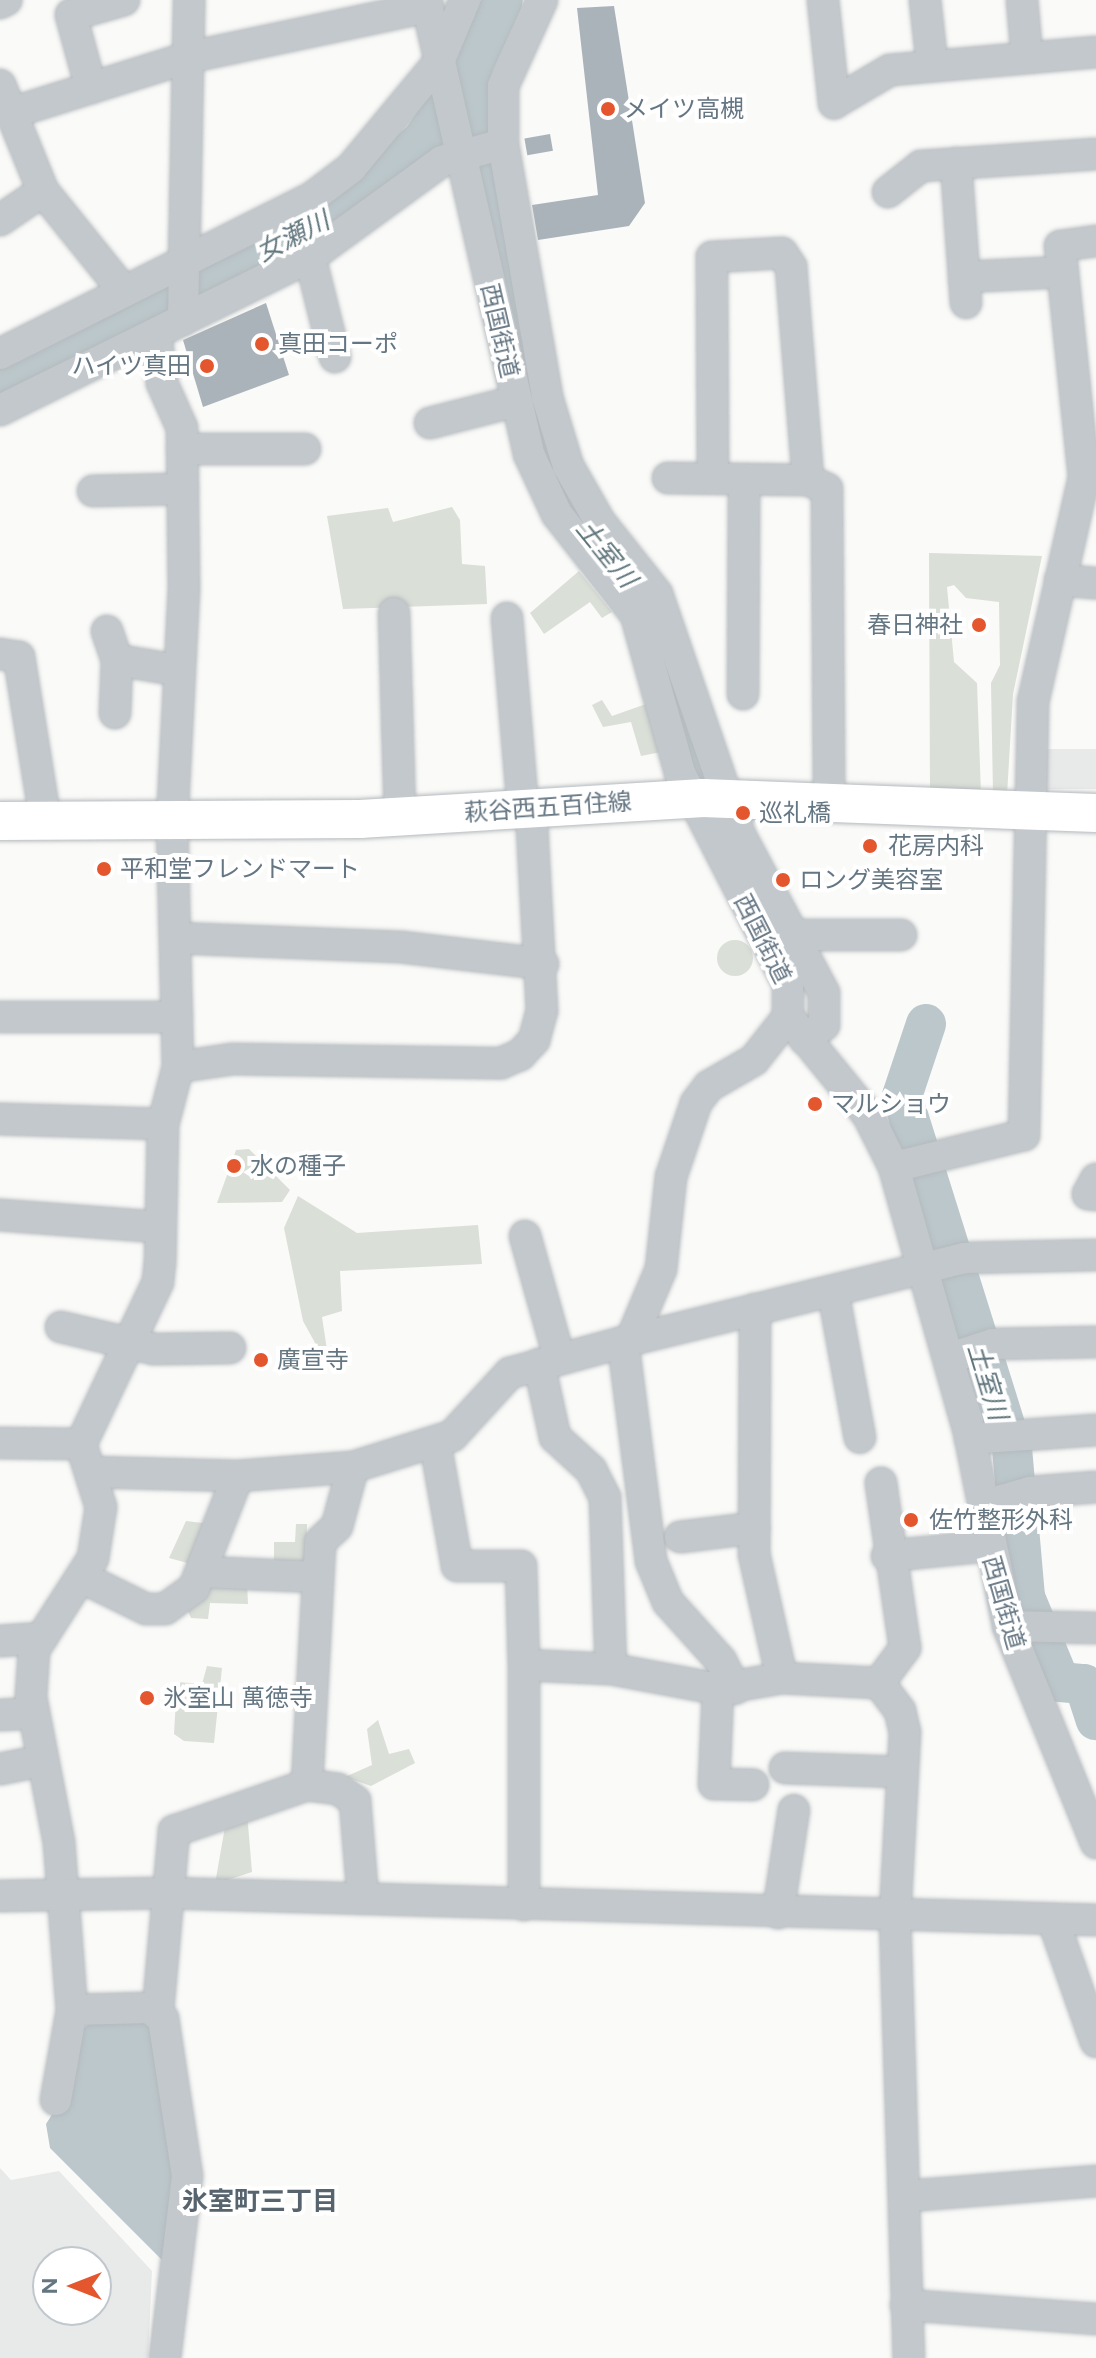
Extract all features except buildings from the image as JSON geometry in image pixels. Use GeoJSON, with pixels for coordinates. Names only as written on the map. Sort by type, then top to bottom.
{"type":"FeatureCollection","features":[{"type":"Feature","properties":{"kind":"main road","name":"萩谷西五百住線"},"geometry":{"type":"LineString","coordinates":[[0,821],[172,822],[400,817],[709,798],[1096,813]]}},
{"type":"Feature","properties":{"kind":"street"},"geometry":{"type":"LineString","coordinates":[[0,3],[6,0]]}},
{"type":"Feature","properties":{"kind":"street"},"geometry":{"type":"LineString","coordinates":[[91,88],[71,15],[124,0]]}},
{"type":"Feature","properties":{"kind":"street"},"geometry":{"type":"LineString","coordinates":[[183,315],[181,270],[190,57],[189,0]]}},
{"type":"Feature","properties":{"kind":"street"},"geometry":{"type":"LineString","coordinates":[[3,346],[123,290],[181,270],[313,197],[351,168],[442,73],[465,0]]}},
{"type":"Feature","properties":{"kind":"street"},"geometry":{"type":"LineString","coordinates":[[0,410],[156,334],[183,315],[310,257],[475,145],[542,0]]}},
{"type":"Feature","properties":{"kind":"street"},"geometry":{"type":"LineString","coordinates":[[823,0],[834,103],[890,70],[932,63],[1096,52]]}},
{"type":"Feature","properties":{"kind":"street"},"geometry":{"type":"LineString","coordinates":[[925,0],[932,63]]}},
{"type":"Feature","properties":{"kind":"street"},"geometry":{"type":"LineString","coordinates":[[1022,0],[1027,56]]}},
{"type":"Feature","properties":{"kind":"street"},"geometry":{"type":"LineString","coordinates":[[11,113],[190,57],[427,3],[442,73],[475,145],[568,466],[600,522],[657,594],[709,798]]}},
{"type":"Feature","properties":{"kind":"street"},"geometry":{"type":"LineString","coordinates":[[0,85],[43,191],[123,290]]}},
{"type":"Feature","properties":{"kind":"street","name":"西国街道"},"geometry":{"type":"LineString","coordinates":[[475,145],[516,401],[543,490],[636,615],[709,798],[784,944],[797,1028],[868,1115],[894,1167],[950,1358],[985,1505],[987,1546],[1008,1626],[1096,1843]]}},
{"type":"Feature","properties":{"kind":"street"},"geometry":{"type":"LineString","coordinates":[[888,192],[921,166],[1096,154]]}},
{"type":"Feature","properties":{"kind":"street"},"geometry":{"type":"LineString","coordinates":[[956,163],[965,290],[1063,272]]}},
{"type":"Feature","properties":{"kind":"street"},"geometry":{"type":"LineString","coordinates":[[0,220],[43,191]]}},
{"type":"Feature","properties":{"kind":"street"},"geometry":{"type":"LineString","coordinates":[[894,1167],[1024,1135],[1033,702],[1084,477],[1060,246],[1096,241]]}},
{"type":"Feature","properties":{"kind":"street"},"geometry":{"type":"LineString","coordinates":[[713,478],[712,257],[782,253],[791,267],[808,480]]}},
{"type":"Feature","properties":{"kind":"street"},"geometry":{"type":"LineString","coordinates":[[310,257],[335,357]]}},
{"type":"Feature","properties":{"kind":"street"},"geometry":{"type":"LineString","coordinates":[[56,2100],[72,2010],[59,1893],[59,1842],[40,1761],[33,1713],[34,1650],[83,1578],[101,1507],[81,1444],[158,1282],[163,1124],[178,1067],[172,822],[182,449],[156,334]]}},
{"type":"Feature","properties":{"kind":"street"},"geometry":{"type":"LineString","coordinates":[[430,423],[516,401]]}},
{"type":"Feature","properties":{"kind":"street"},"geometry":{"type":"LineString","coordinates":[[182,449],[305,449]]}},
{"type":"Feature","properties":{"kind":"street"},"geometry":{"type":"LineString","coordinates":[[668,478],[808,480],[827,489],[829,805]]}},
{"type":"Feature","properties":{"kind":"street"},"geometry":{"type":"LineString","coordinates":[[743,694],[744,479]]}},
{"type":"Feature","properties":{"kind":"street"},"geometry":{"type":"LineString","coordinates":[[93,491],[183,489]]}},
{"type":"Feature","properties":{"kind":"street"},"geometry":{"type":"LineString","coordinates":[[1060,580],[1096,583]]}},
{"type":"Feature","properties":{"kind":"street"},"geometry":{"type":"LineString","coordinates":[[394,613],[400,817]]}},
{"type":"Feature","properties":{"kind":"street"},"geometry":{"type":"LineString","coordinates":[[178,1067],[233,1059],[501,1063],[520,1055],[538,1031],[543,964],[527,810],[499,665],[507,618]]}},
{"type":"Feature","properties":{"kind":"street"},"geometry":{"type":"LineString","coordinates":[[107,631],[117,660],[115,713]]}},
{"type":"Feature","properties":{"kind":"street"},"geometry":{"type":"LineString","coordinates":[[0,654],[19,657],[46,823]]}},
{"type":"Feature","properties":{"kind":"street"},"geometry":{"type":"LineString","coordinates":[[117,660],[176,670]]}},
{"type":"Feature","properties":{"kind":"street"},"geometry":{"type":"LineString","coordinates":[[784,944],[901,935]]}},
{"type":"Feature","properties":{"kind":"street"},"geometry":{"type":"LineString","coordinates":[[175,938],[401,947],[543,964]]}},
{"type":"Feature","properties":{"kind":"street"},"geometry":{"type":"LineString","coordinates":[[0,1017],[177,1017]]}},
{"type":"Feature","properties":{"kind":"street"},"geometry":{"type":"LineString","coordinates":[[753,1785],[714,1784],[726,1689],[659,1583],[645,1539],[641,1467],[627,1341],[661,1269],[671,1177],[696,1103],[709,1086],[754,1060],[797,1028]]}},
{"type":"Feature","properties":{"kind":"street"},"geometry":{"type":"LineString","coordinates":[[0,1119],[163,1124]]}},
{"type":"Feature","properties":{"kind":"street"},"geometry":{"type":"LineString","coordinates":[[1096,1179],[1088,1194],[1096,1195]]}},
{"type":"Feature","properties":{"kind":"street"},"geometry":{"type":"LineString","coordinates":[[0,1215],[158,1227]]}},
{"type":"Feature","properties":{"kind":"street"},"geometry":{"type":"LineString","coordinates":[[525,1236],[549,1360],[555,1437],[598,1479],[605,1498],[611,1669]]}},
{"type":"Feature","properties":{"kind":"street"},"geometry":{"type":"LineString","coordinates":[[91,1472],[238,1476],[353,1467],[452,1436],[510,1373],[549,1360],[964,1258],[1096,1255]]}},
{"type":"Feature","properties":{"kind":"street"},"geometry":{"type":"LineString","coordinates":[[833,1291],[860,1438]]}},
{"type":"Feature","properties":{"kind":"street"},"geometry":{"type":"LineString","coordinates":[[755,1309],[754,1528],[782,1678]]}},
{"type":"Feature","properties":{"kind":"street"},"geometry":{"type":"LineString","coordinates":[[61,1327],[129,1340],[154,1349],[230,1348]]}},
{"type":"Feature","properties":{"kind":"street"},"geometry":{"type":"LineString","coordinates":[[950,1358],[993,1344],[1096,1342]]}},
{"type":"Feature","properties":{"kind":"street"},"geometry":{"type":"LineString","coordinates":[[970,1439],[1096,1430]]}},
{"type":"Feature","properties":{"kind":"street"},"geometry":{"type":"LineString","coordinates":[[435,1442],[457,1566],[521,1566],[524,1905]]}},
{"type":"Feature","properties":{"kind":"street"},"geometry":{"type":"LineString","coordinates":[[0,1443],[81,1444]]}},
{"type":"Feature","properties":{"kind":"street"},"geometry":{"type":"LineString","coordinates":[[307,1785],[320,1542],[337,1526],[353,1467]]}},
{"type":"Feature","properties":{"kind":"street"},"geometry":{"type":"LineString","coordinates":[[598,1479],[641,1467]]}},
{"type":"Feature","properties":{"kind":"street"},"geometry":{"type":"LineString","coordinates":[[83,1578],[146,1609],[165,1609],[194,1588],[238,1476]]}},
{"type":"Feature","properties":{"kind":"street"},"geometry":{"type":"LineString","coordinates":[[879,1683],[905,1648],[887,1556],[881,1483]]}},
{"type":"Feature","properties":{"kind":"street"},"geometry":{"type":"LineString","coordinates":[[985,1505],[1030,1492],[1096,1487]]}},
{"type":"Feature","properties":{"kind":"street"},"geometry":{"type":"LineString","coordinates":[[680,1537],[754,1528]]}},
{"type":"Feature","properties":{"kind":"street"},"geometry":{"type":"LineString","coordinates":[[887,1556],[987,1546]]}},
{"type":"Feature","properties":{"kind":"street"},"geometry":{"type":"LineString","coordinates":[[201,1572],[317,1577]]}},
{"type":"Feature","properties":{"kind":"street"},"geometry":{"type":"LineString","coordinates":[[1008,1626],[1096,1628]]}},
{"type":"Feature","properties":{"kind":"street"},"geometry":{"type":"LineString","coordinates":[[0,1641],[42,1638]]}},
{"type":"Feature","properties":{"kind":"street"},"geometry":{"type":"LineString","coordinates":[[524,1665],[611,1669],[726,1689],[782,1678],[879,1683]]}},
{"type":"Feature","properties":{"kind":"street"},"geometry":{"type":"LineString","coordinates":[[879,1683],[900,1711],[901,1772],[895,1917],[909,2358]]}},
{"type":"Feature","properties":{"kind":"street"},"geometry":{"type":"LineString","coordinates":[[0,1715],[33,1713]]}},
{"type":"Feature","properties":{"kind":"street"},"geometry":{"type":"LineString","coordinates":[[0,1769],[40,1761]]}},
{"type":"Feature","properties":{"kind":"street"},"geometry":{"type":"LineString","coordinates":[[785,1768],[901,1772]]}},
{"type":"Feature","properties":{"kind":"street"},"geometry":{"type":"LineString","coordinates":[[165,2358],[187,2176],[158,2010],[165,1893],[174,1831],[307,1785],[338,1789],[355,1801],[363,1899]]}},
{"type":"Feature","properties":{"kind":"street"},"geometry":{"type":"LineString","coordinates":[[778,1913],[794,1810]]}},
{"type":"Feature","properties":{"kind":"street"},"geometry":{"type":"LineString","coordinates":[[0,1896],[165,1893],[895,1917],[1096,1920]]}},
{"type":"Feature","properties":{"kind":"street"},"geometry":{"type":"LineString","coordinates":[[1053,1920],[1096,2042]]}},
{"type":"Feature","properties":{"kind":"street"},"geometry":{"type":"LineString","coordinates":[[72,2010],[158,2010]]}},
{"type":"Feature","properties":{"kind":"street"},"geometry":{"type":"LineString","coordinates":[[906,2196],[1096,2181]]}},
{"type":"Feature","properties":{"kind":"street"},"geometry":{"type":"LineString","coordinates":[[906,2305],[1096,2319]]}},
{"type":"Feature","properties":{"kind":"shaded area"},"geometry":{"type":"Polygon","coordinates":[[[452,507],[460,520],[462,564],[485,566],[487,604],[343,609],[327,516],[388,508],[393,522],[452,507]]]}},
{"type":"Feature","properties":{"kind":"shaded area","name":"春日神社"},"geometry":{"type":"Polygon","coordinates":[[[929,553],[1042,556],[1013,694],[1007,795],[993,794],[991,683],[1000,665],[999,602],[966,598],[954,585],[947,587],[954,662],[977,683],[981,794],[930,792],[929,553]]]}},
{"type":"Feature","properties":{"kind":"shaded area"},"geometry":{"type":"Polygon","coordinates":[[[579,571],[612,612],[602,618],[590,602],[544,634],[530,613],[579,571]]]}},
{"type":"Feature","properties":{"kind":"shaded area"},"geometry":{"type":"Polygon","coordinates":[[[602,700],[612,716],[649,703],[661,752],[641,756],[631,722],[603,727],[592,705],[602,700]]]}},
{"type":"Feature","properties":{"kind":"shaded area"},"geometry":{"type":"Polygon","coordinates":[[[1041,749],[1096,749],[1096,789],[1041,789],[1041,749]]]}},
{"type":"Feature","properties":{"kind":"shaded area"},"geometry":{"type":"Polygon","coordinates":[[[735,940],[748,945],[753,958],[748,971],[735,976],[722,971],[717,958],[722,945],[735,940]]]}},
{"type":"Feature","properties":{"kind":"shaded area"},"geometry":{"type":"Polygon","coordinates":[[[249,1149],[290,1190],[282,1202],[217,1203],[236,1150],[249,1149]]]}},
{"type":"Feature","properties":{"kind":"shaded area"},"geometry":{"type":"Polygon","coordinates":[[[298,1196],[357,1233],[478,1225],[482,1264],[340,1271],[342,1311],[322,1317],[330,1370],[303,1321],[284,1228],[298,1196]]]}},
{"type":"Feature","properties":{"kind":"shaded area"},"geometry":{"type":"Polygon","coordinates":[[[186,1521],[211,1524],[195,1565],[169,1558],[186,1521]]]}},
{"type":"Feature","properties":{"kind":"shaded area"},"geometry":{"type":"Polygon","coordinates":[[[296,1524],[307,1524],[306,1567],[274,1566],[274,1542],[295,1542],[296,1524]]]}},
{"type":"Feature","properties":{"kind":"shaded area"},"geometry":{"type":"Polygon","coordinates":[[[206,1581],[247,1582],[248,1604],[210,1603],[208,1619],[191,1618],[186,1607],[206,1581]]]}},
{"type":"Feature","properties":{"kind":"shaded area"},"geometry":{"type":"Polygon","coordinates":[[[207,1666],[222,1668],[214,1743],[184,1741],[174,1734],[177,1682],[202,1684],[207,1666]]]}},
{"type":"Feature","properties":{"kind":"shaded area"},"geometry":{"type":"Polygon","coordinates":[[[378,1720],[389,1754],[409,1749],[415,1763],[371,1786],[345,1777],[372,1765],[367,1729],[378,1720]]]}},
{"type":"Feature","properties":{"kind":"shaded area"},"geometry":{"type":"Polygon","coordinates":[[[247,1813],[252,1872],[215,1884],[226,1821],[247,1813]]]}},
{"type":"Feature","properties":{"kind":"shaded area"},"geometry":{"type":"Polygon","coordinates":[[[155,2015],[177,2179],[163,2261],[50,2148],[46,2124],[72,2083],[81,2030],[100,2016],[155,2015]]]}},
{"type":"Feature","properties":{"kind":"shaded area"},"geometry":{"type":"Polygon","coordinates":[[[0,2168],[11,2180],[59,2171],[152,2271],[148,2358],[0,2358],[0,2168]]]}},
{"type":"Feature","properties":{"kind":"waterway","name":"女瀬川"},"geometry":{"type":"LineString","coordinates":[[0,378],[344,211],[422,140],[473,66],[503,0]]}},
{"type":"Feature","properties":{"kind":"waterway","name":"土室川"},"geometry":{"type":"LineString","coordinates":[[473,66],[468,95],[530,401],[573,513]]}},
{"type":"Feature","properties":{"kind":"waterway","name":"土室川"},"geometry":{"type":"LineString","coordinates":[[664,648],[725,829]]}},
{"type":"Feature","properties":{"kind":"waterway","name":"土室川"},"geometry":{"type":"LineString","coordinates":[[926,1024],[902,1096],[1012,1448],[1025,1597],[1060,1682],[1084,1684],[1096,1720]]}},
{"type":"Feature","properties":{"kind":"place","name":"メイツ高槻"},"geometry":{"type":"Point","coordinates":[608,109]}},
{"type":"Feature","properties":{"kind":"place","name":"真田コーポ"},"geometry":{"type":"Point","coordinates":[262,344]}},
{"type":"Feature","properties":{"kind":"place","name":"ハイツ真田"},"geometry":{"type":"Point","coordinates":[207,366]}},
{"type":"Feature","properties":{"kind":"place","name":"春日神社"},"geometry":{"type":"Point","coordinates":[979,625]}},
{"type":"Feature","properties":{"kind":"place","name":"巡礼橋"},"geometry":{"type":"Point","coordinates":[743,813]}},
{"type":"Feature","properties":{"kind":"place","name":"花房内科"},"geometry":{"type":"Point","coordinates":[870,846]}},
{"type":"Feature","properties":{"kind":"place","name":"平和堂フレンドマート"},"geometry":{"type":"Point","coordinates":[104,869]}},
{"type":"Feature","properties":{"kind":"place","name":"ロング美容室"},"geometry":{"type":"Point","coordinates":[783,880]}},
{"type":"Feature","properties":{"kind":"place","name":"マルショウ"},"geometry":{"type":"Point","coordinates":[815,1104]}},
{"type":"Feature","properties":{"kind":"place","name":"水の種子"},"geometry":{"type":"Point","coordinates":[234,1166]}},
{"type":"Feature","properties":{"kind":"place","name":"廣宣寺"},"geometry":{"type":"Point","coordinates":[261,1360]}},
{"type":"Feature","properties":{"kind":"place","name":"佐竹整形外科"},"geometry":{"type":"Point","coordinates":[911,1520]}},
{"type":"Feature","properties":{"kind":"place","name":"氷室山 萬徳寺"},"geometry":{"type":"Point","coordinates":[147,1698]}},
{"type":"Feature","properties":{"kind":"district","name":"氷室町三丁目"},"geometry":{"type":"Point","coordinates":[260,2202]}}]}
